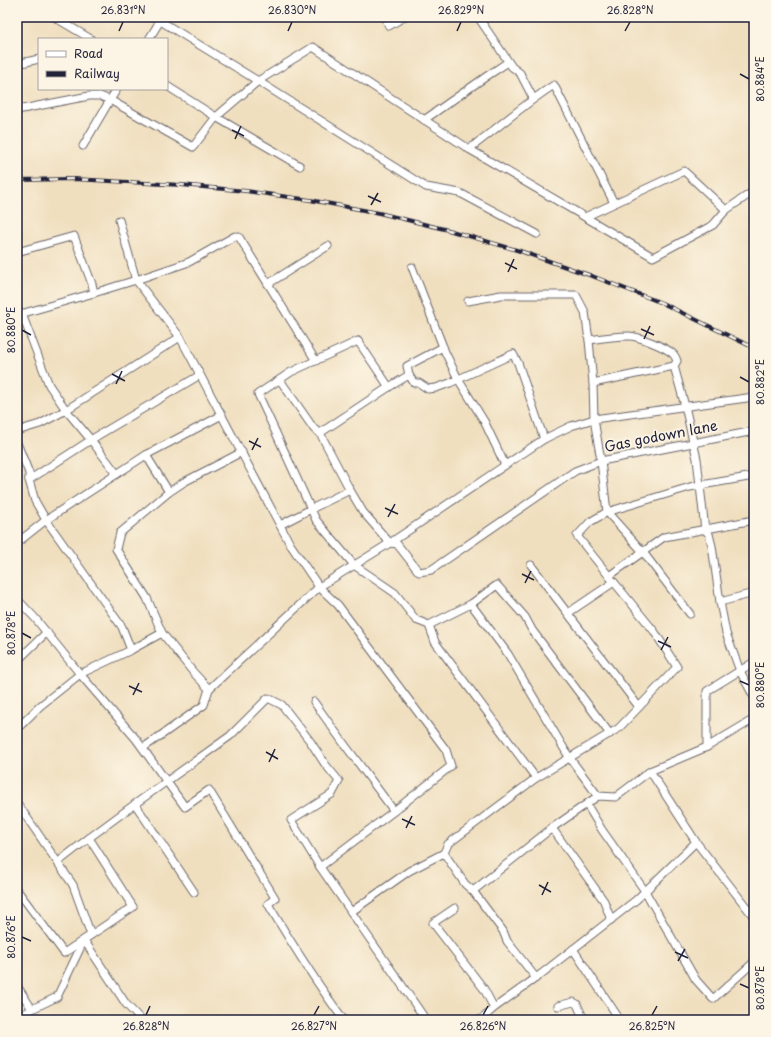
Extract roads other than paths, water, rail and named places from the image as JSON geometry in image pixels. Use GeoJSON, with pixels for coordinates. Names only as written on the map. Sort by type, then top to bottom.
{"type":"FeatureCollection","features":[{"type":"Feature","properties":{"kind":"street"},"geometry":{"type":"LineString","coordinates":[[54,17],[89,38]]}},
{"type":"Feature","properties":{"kind":"street"},"geometry":{"type":"LineString","coordinates":[[154,17],[160,19],[426,187],[460,193],[537,234]]}},
{"type":"Feature","properties":{"kind":"street"},"geometry":{"type":"LineString","coordinates":[[385,17],[389,26],[404,17]]}},
{"type":"Feature","properties":{"kind":"street"},"geometry":{"type":"LineString","coordinates":[[478,17],[508,62],[520,73],[533,98]]}},
{"type":"Feature","properties":{"kind":"street"},"geometry":{"type":"LineString","coordinates":[[150,38],[160,19]]}},
{"type":"Feature","properties":{"kind":"street"},"geometry":{"type":"LineString","coordinates":[[17,110],[89,96],[100,96],[110,100],[194,147],[216,117],[258,81],[313,47],[469,149],[653,257],[713,225],[726,210],[754,191]]}},
{"type":"Feature","properties":{"kind":"street"},"geometry":{"type":"LineString","coordinates":[[17,64],[38,59]]}},
{"type":"Feature","properties":{"kind":"street"},"geometry":{"type":"LineString","coordinates":[[424,120],[508,62]]}},
{"type":"Feature","properties":{"kind":"street"},"geometry":{"type":"LineString","coordinates":[[469,149],[533,98],[554,85],[614,204]]}},
{"type":"Feature","properties":{"kind":"street"},"geometry":{"type":"LineString","coordinates":[[168,87],[216,117],[300,166]]}},
{"type":"Feature","properties":{"kind":"street"},"geometry":{"type":"LineString","coordinates":[[83,146],[116,90]]}},
{"type":"Feature","properties":{"kind":"street"},"geometry":{"type":"LineString","coordinates":[[585,217],[684,171],[726,210]]}},
{"type":"Feature","properties":{"kind":"street"},"geometry":{"type":"LineString","coordinates":[[119,220],[136,280],[180,337],[290,544],[319,587],[338,605],[446,750],[452,766],[394,812],[320,867]]}},
{"type":"Feature","properties":{"kind":"street"},"geometry":{"type":"LineString","coordinates":[[17,252],[74,236],[94,293]]}},
{"type":"Feature","properties":{"kind":"street"},"geometry":{"type":"LineString","coordinates":[[117,474],[66,410],[49,385],[20,315],[136,280],[188,262],[235,236],[240,237],[316,361]]}},
{"type":"Feature","properties":{"kind":"street"},"geometry":{"type":"LineString","coordinates":[[268,284],[328,246]]}},
{"type":"Feature","properties":{"kind":"street"},"geometry":{"type":"LineString","coordinates":[[412,267],[443,347],[458,379],[484,421],[505,465]]}},
{"type":"Feature","properties":{"kind":"street"},"geometry":{"type":"LineString","coordinates":[[468,301],[501,295],[576,295],[584,312],[589,340],[593,383],[594,419],[607,512],[643,552],[690,614]]}},
{"type":"Feature","properties":{"kind":"street"},"geometry":{"type":"LineString","coordinates":[[589,340],[630,336],[648,341],[673,354],[677,361],[674,366],[697,459],[705,530],[709,534],[712,546],[726,633],[740,671],[754,697]]}},
{"type":"Feature","properties":{"kind":"street"},"geometry":{"type":"LineString","coordinates":[[17,431],[40,424],[66,410],[180,337]]}},
{"type":"Feature","properties":{"kind":"street"},"geometry":{"type":"LineString","coordinates":[[389,387],[358,341],[292,372],[258,394],[316,520],[354,565],[395,593],[416,620],[429,625],[471,604],[497,585],[525,617],[532,630],[610,734]]}},
{"type":"Feature","properties":{"kind":"street"},"geometry":{"type":"LineString","coordinates":[[443,347],[407,366],[409,375],[414,383],[419,383],[428,389],[436,388],[513,354],[518,363],[544,439]]}},
{"type":"Feature","properties":{"kind":"street"},"geometry":{"type":"LineString","coordinates":[[593,383],[674,366]]}},
{"type":"Feature","properties":{"kind":"street"},"geometry":{"type":"LineString","coordinates":[[29,480],[91,440],[200,375]]}},
{"type":"Feature","properties":{"kind":"street"},"geometry":{"type":"LineString","coordinates":[[320,433],[409,375]]}},
{"type":"Feature","properties":{"kind":"street"},"geometry":{"type":"LineString","coordinates":[[280,380],[314,429],[320,433],[363,512],[390,543]]}},
{"type":"Feature","properties":{"kind":"street"},"geometry":{"type":"LineString","coordinates":[[142,748],[204,705],[209,689],[319,587],[390,543],[544,439],[571,426],[594,419],[754,397]]}},
{"type":"Feature","properties":{"kind":"street"},"geometry":{"type":"LineString","coordinates":[[17,543],[46,520],[146,455],[222,415]]}},
{"type":"Feature","properties":{"kind":"street","name":"Gas godown lane"},"geometry":{"type":"LineString","coordinates":[[390,543],[397,544],[419,572],[431,570],[574,471],[601,461],[754,432]]}},
{"type":"Feature","properties":{"kind":"street"},"geometry":{"type":"LineString","coordinates":[[17,442],[29,473],[29,480],[36,501],[46,520],[122,627],[131,650]]}},
{"type":"Feature","properties":{"kind":"street"},"geometry":{"type":"LineString","coordinates":[[209,689],[193,672],[162,632],[147,598],[116,549],[120,533],[170,492],[184,482],[242,452]]}},
{"type":"Feature","properties":{"kind":"street"},"geometry":{"type":"LineString","coordinates":[[146,455],[170,492]]}},
{"type":"Feature","properties":{"kind":"street"},"geometry":{"type":"LineString","coordinates":[[351,912],[409,871],[444,853],[448,844],[536,778],[619,728],[677,667],[654,631],[577,536],[590,522],[607,512],[690,488],[754,476]]}},
{"type":"Feature","properties":{"kind":"street"},"geometry":{"type":"LineString","coordinates":[[280,525],[350,490]]}},
{"type":"Feature","properties":{"kind":"street"},"geometry":{"type":"LineString","coordinates":[[568,613],[643,552],[664,537],[754,520]]}},
{"type":"Feature","properties":{"kind":"street"},"geometry":{"type":"LineString","coordinates":[[531,565],[639,707]]}},
{"type":"Feature","properties":{"kind":"street"},"geometry":{"type":"LineString","coordinates":[[720,602],[754,593]]}},
{"type":"Feature","properties":{"kind":"street"},"geometry":{"type":"LineString","coordinates":[[17,599],[36,618],[80,674],[136,739],[185,807],[209,790],[275,898],[268,904],[327,997],[344,1020]]}},
{"type":"Feature","properties":{"kind":"street"},"geometry":{"type":"LineString","coordinates":[[471,604],[508,654],[569,757],[598,796]]}},
{"type":"Feature","properties":{"kind":"street"},"geometry":{"type":"LineString","coordinates":[[429,625],[435,642],[536,778]]}},
{"type":"Feature","properties":{"kind":"street"},"geometry":{"type":"LineString","coordinates":[[17,661],[47,632]]}},
{"type":"Feature","properties":{"kind":"street"},"geometry":{"type":"LineString","coordinates":[[17,729],[40,706],[80,674],[131,650],[162,632]]}},
{"type":"Feature","properties":{"kind":"street"},"geometry":{"type":"LineString","coordinates":[[707,746],[707,691],[754,662]]}},
{"type":"Feature","properties":{"kind":"street"},"geometry":{"type":"LineString","coordinates":[[62,859],[166,781],[230,736],[268,698],[282,705],[339,781],[332,794],[292,820],[320,867],[426,1020]]}},
{"type":"Feature","properties":{"kind":"street"},"geometry":{"type":"LineString","coordinates":[[314,702],[394,812]]}},
{"type":"Feature","properties":{"kind":"street"},"geometry":{"type":"LineString","coordinates":[[473,891],[552,828],[598,796],[616,797],[650,771],[707,746],[754,719]]}},
{"type":"Feature","properties":{"kind":"street"},"geometry":{"type":"LineString","coordinates":[[650,771],[696,842],[754,917]]}},
{"type":"Feature","properties":{"kind":"street"},"geometry":{"type":"LineString","coordinates":[[17,803],[73,885],[91,935]]}},
{"type":"Feature","properties":{"kind":"street"},"geometry":{"type":"LineString","coordinates":[[135,804],[194,892]]}},
{"type":"Feature","properties":{"kind":"street"},"geometry":{"type":"LineString","coordinates":[[587,805],[602,830],[645,891],[696,980],[713,999],[754,962]]}},
{"type":"Feature","properties":{"kind":"street"},"geometry":{"type":"LineString","coordinates":[[552,828],[604,901],[611,920]]}},
{"type":"Feature","properties":{"kind":"street"},"geometry":{"type":"LineString","coordinates":[[17,890],[64,953],[133,907],[89,838]]}},
{"type":"Feature","properties":{"kind":"street"},"geometry":{"type":"LineString","coordinates":[[482,1019],[494,1008],[536,978],[636,900],[696,842]]}},
{"type":"Feature","properties":{"kind":"street"},"geometry":{"type":"LineString","coordinates":[[444,853],[465,884],[473,891],[503,932],[507,941],[536,978]]}},
{"type":"Feature","properties":{"kind":"street"},"geometry":{"type":"LineString","coordinates":[[455,908],[432,923],[484,989],[494,1008]]}},
{"type":"Feature","properties":{"kind":"street"},"geometry":{"type":"LineString","coordinates":[[17,1019],[32,1009],[56,997],[84,940]]}},
{"type":"Feature","properties":{"kind":"street"},"geometry":{"type":"LineString","coordinates":[[84,940],[126,1004],[141,1020]]}},
{"type":"Feature","properties":{"kind":"street"},"geometry":{"type":"LineString","coordinates":[[573,949],[620,1020]]}},
{"type":"Feature","properties":{"kind":"street"},"geometry":{"type":"LineString","coordinates":[[17,986],[32,1009]]}},
{"type":"Feature","properties":{"kind":"street"},"geometry":{"type":"LineString","coordinates":[[558,1006],[573,1002],[577,1004],[584,1020]]}},
{"type":"Feature","properties":{"kind":"railway"},"geometry":{"type":"LineString","coordinates":[[17,180],[74,179],[181,185],[246,191],[310,200],[379,213],[448,230],[520,251],[592,276],[662,303],[754,348]]}}]}
